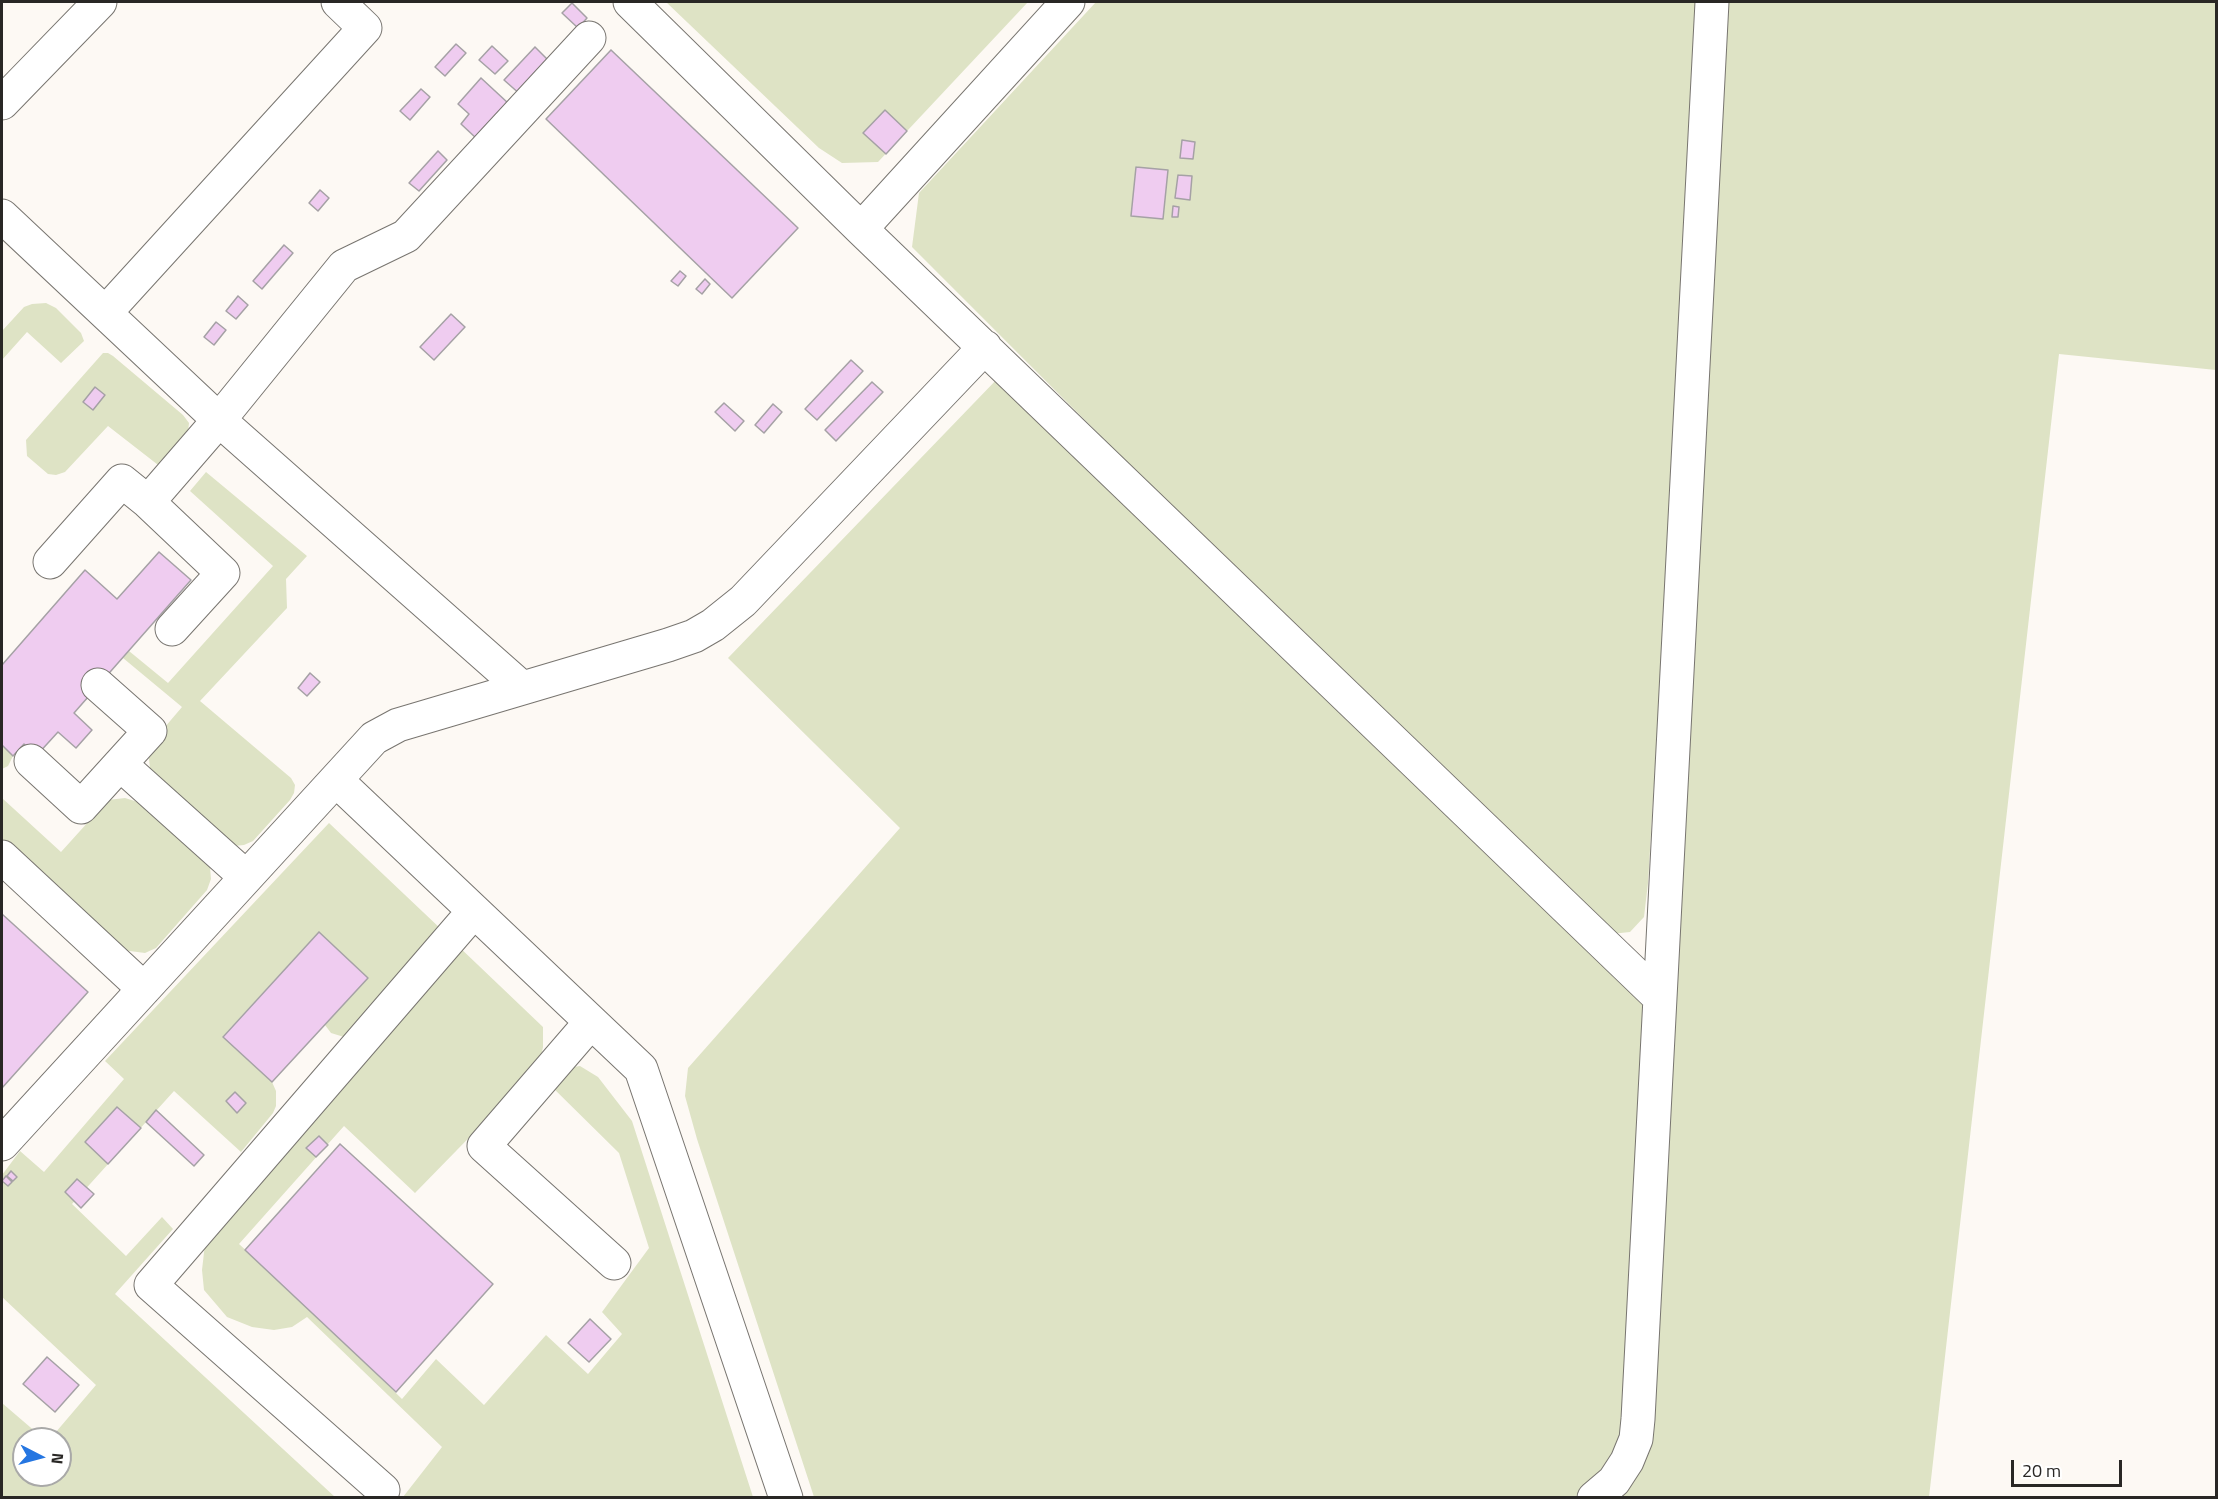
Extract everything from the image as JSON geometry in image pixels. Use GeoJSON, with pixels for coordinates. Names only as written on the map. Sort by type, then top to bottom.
{"type":"FeatureCollection","features":[{"type":"Feature","properties":{"kind":"lane"},"geometry":{"type":"LineString","coordinates":[[2,103],[100,2]]}},
{"type":"Feature","properties":{"kind":"lane"},"geometry":{"type":"LineString","coordinates":[[106,312],[365,28],[338,2]]}},
{"type":"Feature","properties":{"kind":"lane"},"geometry":{"type":"LineString","coordinates":[[630,2],[861,229],[1660,998]]}},
{"type":"Feature","properties":{"kind":"lane"},"geometry":{"type":"LineString","coordinates":[[861,229],[1068,2]]}},
{"type":"Feature","properties":{"kind":"lane"},"geometry":{"type":"LineString","coordinates":[[1594,1497],[1614,1481],[1627,1461],[1636,1439],[1712,2]]}},
{"type":"Feature","properties":{"kind":"lane"},"geometry":{"type":"LineString","coordinates":[[148,502],[219,420],[344,266],[406,236],[589,38]]}},
{"type":"Feature","properties":{"kind":"lane"},"geometry":{"type":"LineString","coordinates":[[2,216],[219,420],[521,687]]}},
{"type":"Feature","properties":{"kind":"lane"},"geometry":{"type":"LineString","coordinates":[[2,1144],[374,738],[398,725],[686,639],[713,625],[743,601],[985,347]]}},
{"type":"Feature","properties":{"kind":"lane"},"geometry":{"type":"LineString","coordinates":[[50,562],[122,481],[148,502],[223,573],[172,629]]}},
{"type":"Feature","properties":{"kind":"lane"},"geometry":{"type":"LineString","coordinates":[[31,761],[81,807],[150,731],[98,686]]}},
{"type":"Feature","properties":{"kind":"lane"},"geometry":{"type":"LineString","coordinates":[[120,764],[246,877]]}},
{"type":"Feature","properties":{"kind":"lane"},"geometry":{"type":"LineString","coordinates":[[336,780],[641,1069],[786,1497]]}},
{"type":"Feature","properties":{"kind":"lane"},"geometry":{"type":"LineString","coordinates":[[2,856],[144,989]]}},
{"type":"Feature","properties":{"kind":"lane"},"geometry":{"type":"LineString","coordinates":[[383,1490],[152,1285],[474,911]]}},
{"type":"Feature","properties":{"kind":"lane"},"geometry":{"type":"LineString","coordinates":[[591,1022],[484,1146],[614,1263]]}},
{"type":"Feature","properties":{"kind":"green space"},"geometry":{"type":"Polygon","coordinates":[[[666,2],[1028,2],[878,162],[842,163],[819,148],[666,2]]]}},
{"type":"Feature","properties":{"kind":"green space"},"geometry":{"type":"Polygon","coordinates":[[[1096,2],[1701,2],[1648,883],[1644,917],[1630,932],[1611,934],[1590,926],[912,247],[919,193],[1096,2]]]}},
{"type":"Feature","properties":{"kind":"green space"},"geometry":{"type":"Polygon","coordinates":[[[1722,2],[2216,2],[2216,370],[2059,354],[1929,1497],[1618,1498],[1722,2]]]}},
{"type":"Feature","properties":{"kind":"green space"},"geometry":{"type":"Polygon","coordinates":[[[46,303],[56,308],[81,333],[84,341],[61,363],[27,332],[2,360],[2,331],[24,307],[46,303]]]}},
{"type":"Feature","properties":{"kind":"green space"},"geometry":{"type":"Polygon","coordinates":[[[103,353],[113,356],[183,415],[189,423],[188,432],[162,468],[108,426],[65,472],[56,475],[48,474],[27,456],[26,440],[103,353]]]}},
{"type":"Feature","properties":{"kind":"green space"},"geometry":{"type":"Polygon","coordinates":[[[1000,376],[1625,977],[1644,1006],[1627,1440],[1587,1490],[1574,1497],[814,1497],[697,1139],[685,1096],[688,1068],[900,828],[728,658],[1000,376]]]}},
{"type":"Feature","properties":{"kind":"green space"},"geometry":{"type":"Polygon","coordinates":[[[206,472],[307,556],[286,579],[287,608],[200,701],[291,778],[295,785],[290,800],[253,841],[234,846],[151,777],[148,751],[153,741],[182,707],[123,658],[129,651],[168,683],[273,566],[190,491],[206,472]]]}},
{"type":"Feature","properties":{"kind":"green space"},"geometry":{"type":"Polygon","coordinates":[[[2,745],[13,756],[8,766],[2,769],[2,745]]]}},
{"type":"Feature","properties":{"kind":"green space"},"geometry":{"type":"Polygon","coordinates":[[[2,798],[61,852],[108,800],[125,798],[141,803],[210,867],[211,879],[207,890],[156,948],[145,953],[122,950],[2,840],[2,798]]]}},
{"type":"Feature","properties":{"kind":"green space"},"geometry":{"type":"Polygon","coordinates":[[[329,823],[442,930],[344,1037],[331,1033],[325,1025],[368,978],[319,932],[223,1036],[272,1082],[276,1091],[276,1106],[273,1113],[241,1152],[174,1091],[72,1204],[126,1256],[162,1217],[173,1229],[115,1294],[335,1497],[2,1497],[2,1403],[30,1427],[12,1427],[12,1487],[72,1487],[72,1427],[60,1427],[96,1385],[2,1297],[2,1175],[20,1151],[44,1172],[124,1079],[105,1061],[329,823]]]}},
{"type":"Feature","properties":{"kind":"green space"},"geometry":{"type":"Polygon","coordinates":[[[456,944],[543,1027],[543,1047],[539,1066],[415,1193],[344,1126],[239,1244],[304,1303],[402,1399],[436,1359],[484,1405],[546,1335],[588,1374],[622,1334],[602,1312],[649,1248],[619,1153],[549,1084],[561,1069],[580,1066],[598,1077],[632,1121],[753,1497],[403,1497],[442,1447],[307,1317],[292,1327],[274,1330],[252,1327],[227,1317],[204,1290],[202,1270],[205,1244],[456,944]]]}},
{"type":"Feature","properties":{"kind":"building"},"geometry":{"type":"Polygon","coordinates":[[[572,3],[587,18],[578,28],[562,13],[572,3]]]}},
{"type":"Feature","properties":{"kind":"building"},"geometry":{"type":"Polygon","coordinates":[[[456,44],[466,53],[445,76],[435,67],[456,44]]]}},
{"type":"Feature","properties":{"kind":"building"},"geometry":{"type":"Polygon","coordinates":[[[492,46],[508,61],[495,74],[479,60],[492,46]]]}},
{"type":"Feature","properties":{"kind":"building"},"geometry":{"type":"Polygon","coordinates":[[[535,47],[551,63],[521,95],[504,80],[535,47]]]}},
{"type":"Feature","properties":{"kind":"building"},"geometry":{"type":"Polygon","coordinates":[[[611,50],[798,228],[732,298],[546,119],[611,50]]]}},
{"type":"Feature","properties":{"kind":"building"},"geometry":{"type":"Polygon","coordinates":[[[481,78],[508,103],[476,138],[461,124],[469,114],[458,104],[481,78]]]}},
{"type":"Feature","properties":{"kind":"building"},"geometry":{"type":"Polygon","coordinates":[[[421,89],[430,97],[410,120],[400,111],[421,89]]]}},
{"type":"Feature","properties":{"kind":"building"},"geometry":{"type":"Polygon","coordinates":[[[885,110],[907,131],[886,154],[863,133],[885,110]]]}},
{"type":"Feature","properties":{"kind":"building"},"geometry":{"type":"Polygon","coordinates":[[[1182,140],[1195,142],[1193,159],[1180,158],[1182,140]]]}},
{"type":"Feature","properties":{"kind":"building"},"geometry":{"type":"Polygon","coordinates":[[[438,151],[447,160],[419,191],[409,183],[438,151]]]}},
{"type":"Feature","properties":{"kind":"building"},"geometry":{"type":"Polygon","coordinates":[[[1136,167],[1168,170],[1163,219],[1131,216],[1136,167]]]}},
{"type":"Feature","properties":{"kind":"building"},"geometry":{"type":"Polygon","coordinates":[[[1178,175],[1192,176],[1190,200],[1175,198],[1178,175]]]}},
{"type":"Feature","properties":{"kind":"building"},"geometry":{"type":"Polygon","coordinates":[[[320,190],[329,198],[318,211],[309,203],[320,190]]]}},
{"type":"Feature","properties":{"kind":"building"},"geometry":{"type":"Polygon","coordinates":[[[1173,206],[1179,207],[1178,217],[1172,217],[1173,206]]]}},
{"type":"Feature","properties":{"kind":"building"},"geometry":{"type":"Polygon","coordinates":[[[284,245],[293,253],[262,289],[253,281],[284,245]]]}},
{"type":"Feature","properties":{"kind":"building"},"geometry":{"type":"Polygon","coordinates":[[[680,271],[686,276],[678,286],[671,281],[680,271]]]}},
{"type":"Feature","properties":{"kind":"building"},"geometry":{"type":"Polygon","coordinates":[[[705,279],[710,284],[702,294],[696,289],[705,279]]]}},
{"type":"Feature","properties":{"kind":"building"},"geometry":{"type":"Polygon","coordinates":[[[238,296],[248,305],[236,319],[226,311],[238,296]]]}},
{"type":"Feature","properties":{"kind":"building"},"geometry":{"type":"Polygon","coordinates":[[[451,314],[465,327],[434,360],[420,347],[451,314]]]}},
{"type":"Feature","properties":{"kind":"building"},"geometry":{"type":"Polygon","coordinates":[[[216,322],[226,330],[214,345],[204,337],[216,322]]]}},
{"type":"Feature","properties":{"kind":"building"},"geometry":{"type":"Polygon","coordinates":[[[851,360],[863,371],[817,420],[805,409],[851,360]]]}},
{"type":"Feature","properties":{"kind":"building"},"geometry":{"type":"Polygon","coordinates":[[[872,382],[883,392],[836,441],[825,430],[872,382]]]}},
{"type":"Feature","properties":{"kind":"building"},"geometry":{"type":"Polygon","coordinates":[[[95,387],[105,395],[93,410],[83,402],[95,387]]]}},
{"type":"Feature","properties":{"kind":"building"},"geometry":{"type":"Polygon","coordinates":[[[724,403],[744,421],[735,431],[715,412],[724,403]]]}},
{"type":"Feature","properties":{"kind":"building"},"geometry":{"type":"Polygon","coordinates":[[[773,404],[782,412],[764,433],[755,425],[773,404]]]}},
{"type":"Feature","properties":{"kind":"building"},"geometry":{"type":"Polygon","coordinates":[[[159,552],[191,580],[74,713],[92,730],[76,748],[58,732],[37,755],[24,744],[13,756],[2,745],[2,665],[85,570],[117,599],[159,552]]]}},
{"type":"Feature","properties":{"kind":"building"},"geometry":{"type":"Polygon","coordinates":[[[310,673],[320,682],[307,696],[298,688],[310,673]]]}},
{"type":"Feature","properties":{"kind":"building"},"geometry":{"type":"Polygon","coordinates":[[[2,914],[88,992],[2,1088],[2,914]]]}},
{"type":"Feature","properties":{"kind":"building"},"geometry":{"type":"Polygon","coordinates":[[[319,932],[368,978],[272,1082],[223,1037],[319,932]]]}},
{"type":"Feature","properties":{"kind":"building"},"geometry":{"type":"Polygon","coordinates":[[[235,1092],[246,1103],[237,1113],[226,1101],[235,1092]]]}},
{"type":"Feature","properties":{"kind":"building"},"geometry":{"type":"Polygon","coordinates":[[[117,1107],[141,1128],[108,1164],[85,1142],[117,1107]]]}},
{"type":"Feature","properties":{"kind":"building"},"geometry":{"type":"Polygon","coordinates":[[[156,1110],[204,1155],[194,1166],[146,1122],[156,1110]]]}},
{"type":"Feature","properties":{"kind":"building"},"geometry":{"type":"Polygon","coordinates":[[[319,1136],[328,1145],[316,1157],[306,1148],[319,1136]]]}},
{"type":"Feature","properties":{"kind":"building"},"geometry":{"type":"Polygon","coordinates":[[[340,1144],[493,1284],[396,1392],[245,1250],[340,1144]]]}},
{"type":"Feature","properties":{"kind":"building"},"geometry":{"type":"Polygon","coordinates":[[[11,1171],[17,1177],[13,1181],[7,1176],[11,1171]]]}},
{"type":"Feature","properties":{"kind":"building"},"geometry":{"type":"Polygon","coordinates":[[[6,1176],[12,1182],[8,1186],[2,1181],[6,1176]]]}},
{"type":"Feature","properties":{"kind":"building"},"geometry":{"type":"Polygon","coordinates":[[[77,1179],[94,1194],[81,1208],[65,1192],[77,1179]]]}},
{"type":"Feature","properties":{"kind":"building"},"geometry":{"type":"Polygon","coordinates":[[[590,1319],[611,1339],[589,1362],[568,1343],[590,1319]]]}},
{"type":"Feature","properties":{"kind":"building"},"geometry":{"type":"Polygon","coordinates":[[[47,1357],[79,1385],[55,1412],[23,1384],[47,1357]]]}}]}
